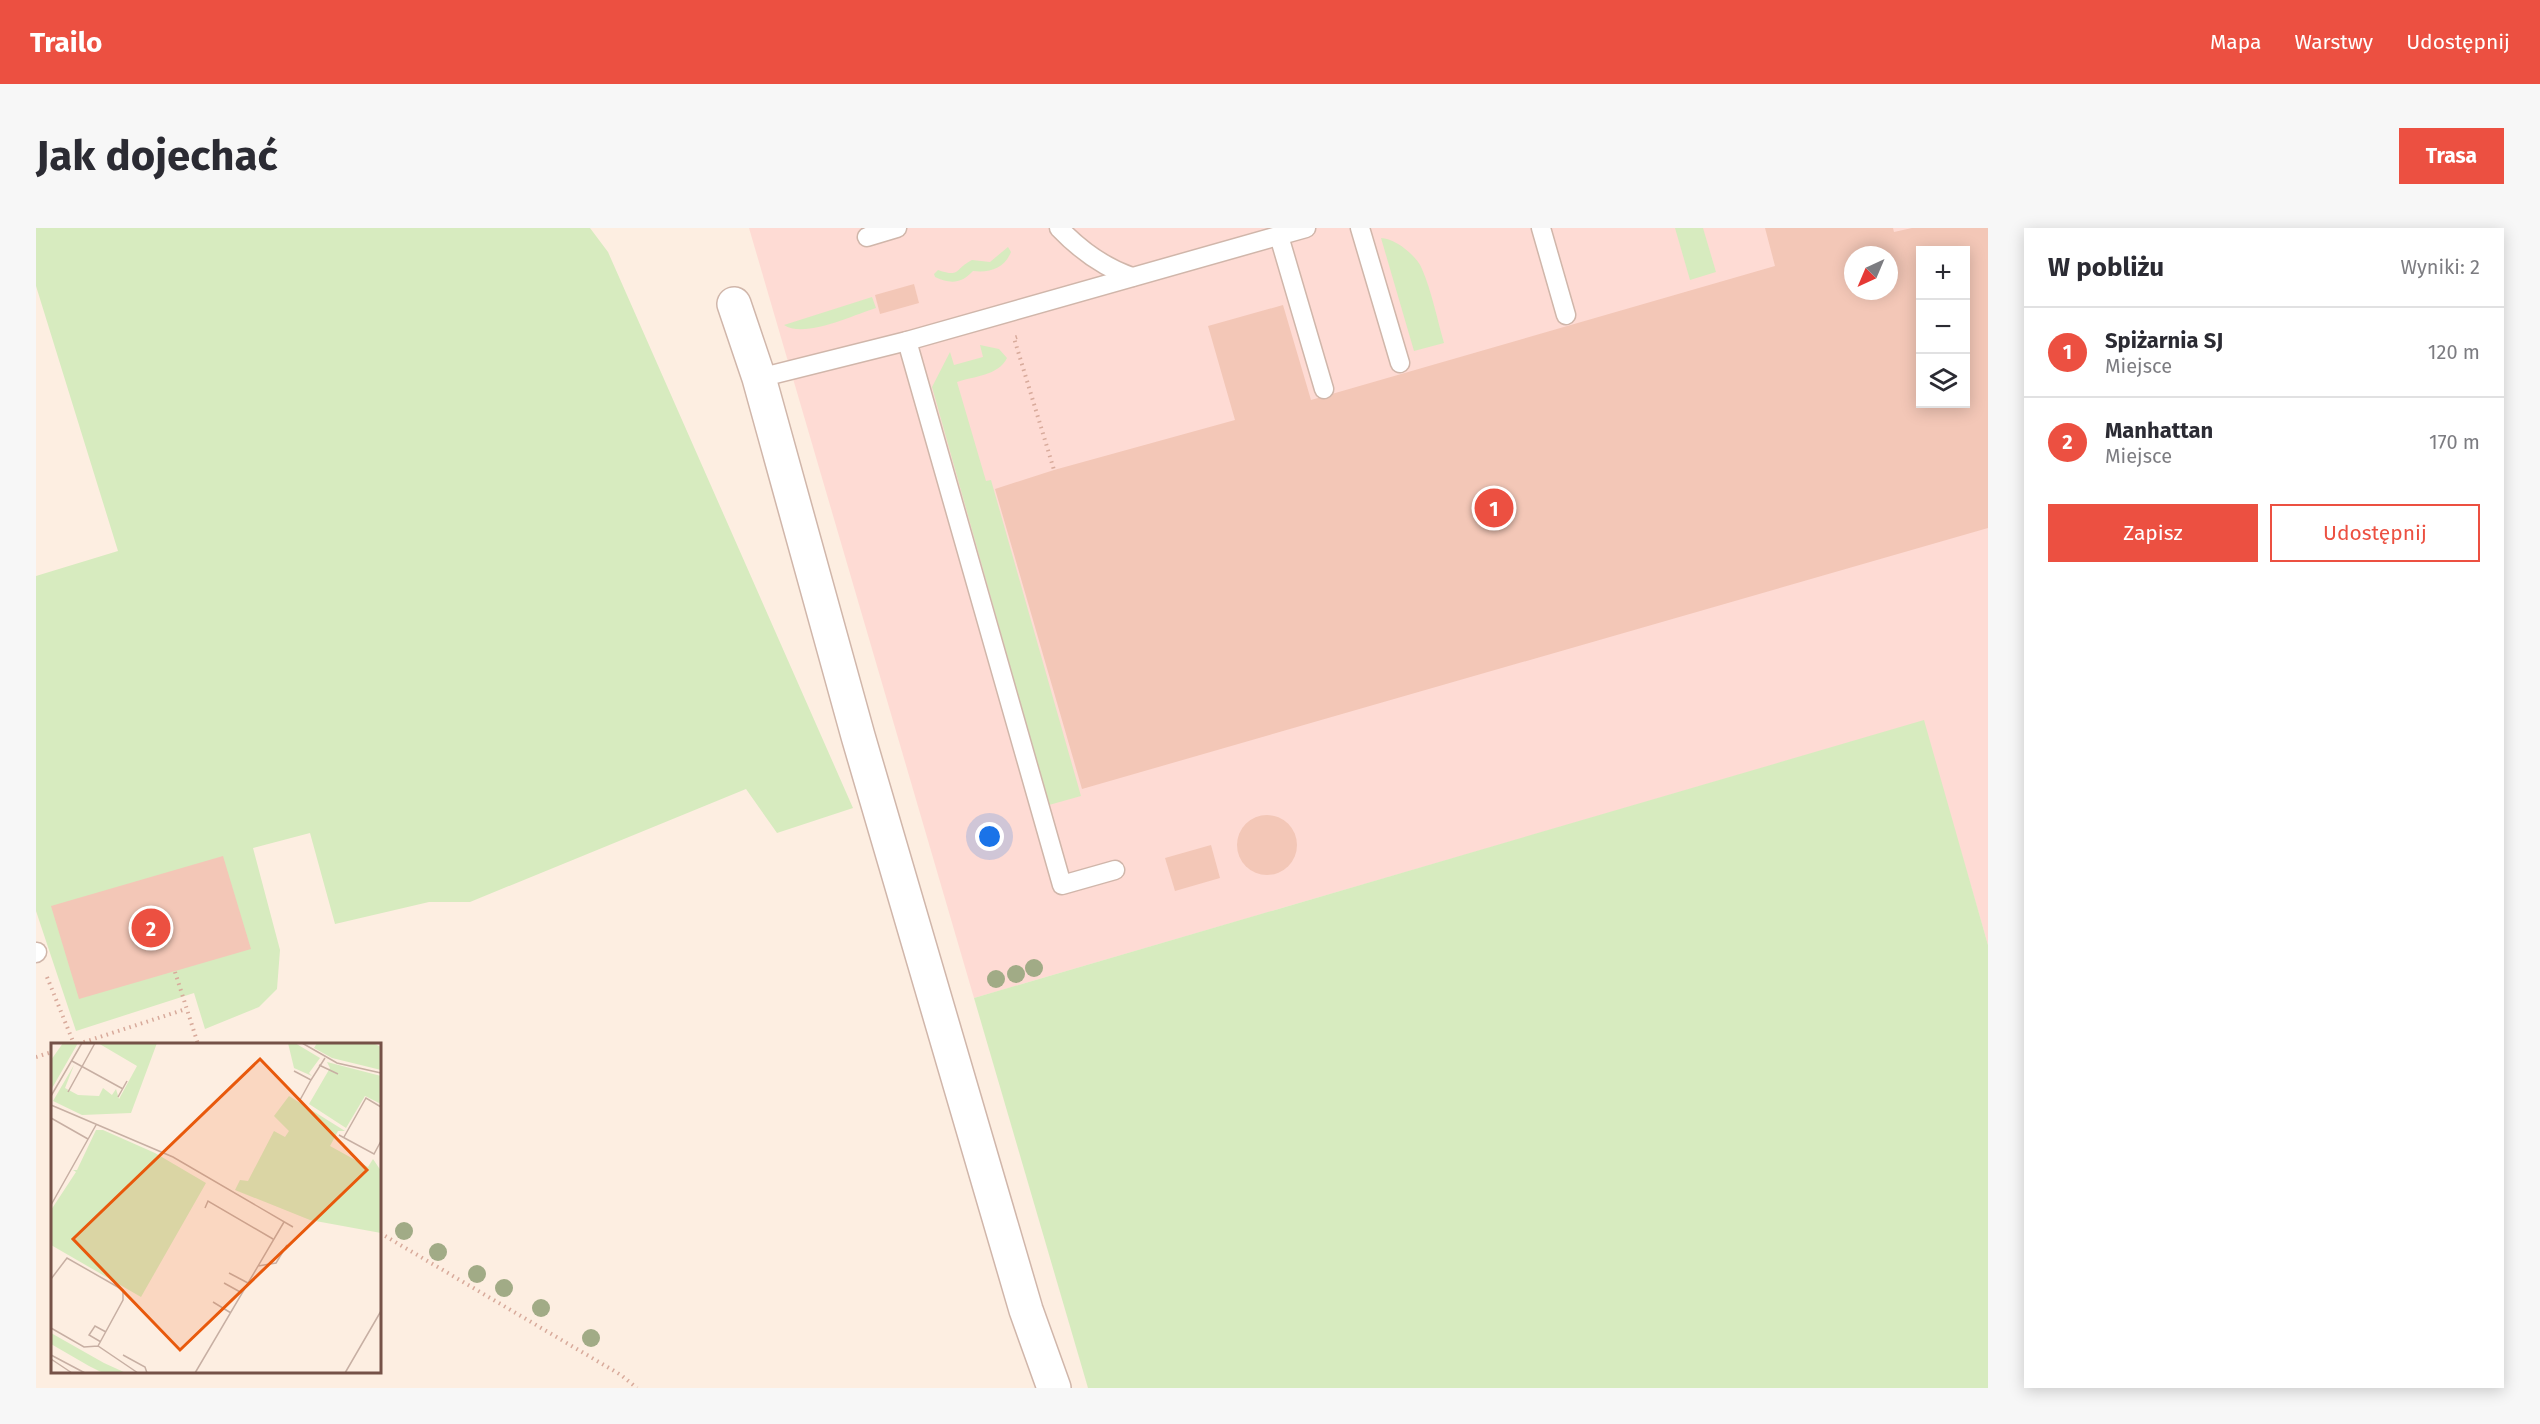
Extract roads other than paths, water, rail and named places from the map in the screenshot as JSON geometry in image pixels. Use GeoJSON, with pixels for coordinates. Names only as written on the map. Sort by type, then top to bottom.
{"type":"FeatureCollection","features":[{"type":"Feature","properties":{"kind":"street"},"geometry":{"type":"LineString","coordinates":[[734,304],[759,378],[858,736],[1026,1310],[1054,1388]]}},
{"type":"Feature","properties":{"kind":"lane"},"geometry":{"type":"LineString","coordinates":[[867,237],[897,228]]}},
{"type":"Feature","properties":{"kind":"lane"},"geometry":{"type":"LineString","coordinates":[[1059,228],[1083,251],[1108,268],[1132,277]]}},
{"type":"Feature","properties":{"kind":"lane"},"geometry":{"type":"LineString","coordinates":[[759,378],[907,341],[1306,228]]}},
{"type":"Feature","properties":{"kind":"lane"},"geometry":{"type":"LineString","coordinates":[[1360,228],[1400,363]]}},
{"type":"Feature","properties":{"kind":"lane"},"geometry":{"type":"LineString","coordinates":[[1541,228],[1566,315]]}},
{"type":"Feature","properties":{"kind":"lane"},"geometry":{"type":"LineString","coordinates":[[1279,236],[1324,389]]}},
{"type":"Feature","properties":{"kind":"lane"},"geometry":{"type":"LineString","coordinates":[[907,341],[1062,885],[1115,870]]}},
{"type":"Feature","properties":{"kind":"place","name":"Spiżarnia SJ"},"geometry":{"type":"Point","coordinates":[1494,508]}},
{"type":"Feature","properties":{"kind":"place","name":"Manhattan"},"geometry":{"type":"Point","coordinates":[151,928]}}]}
